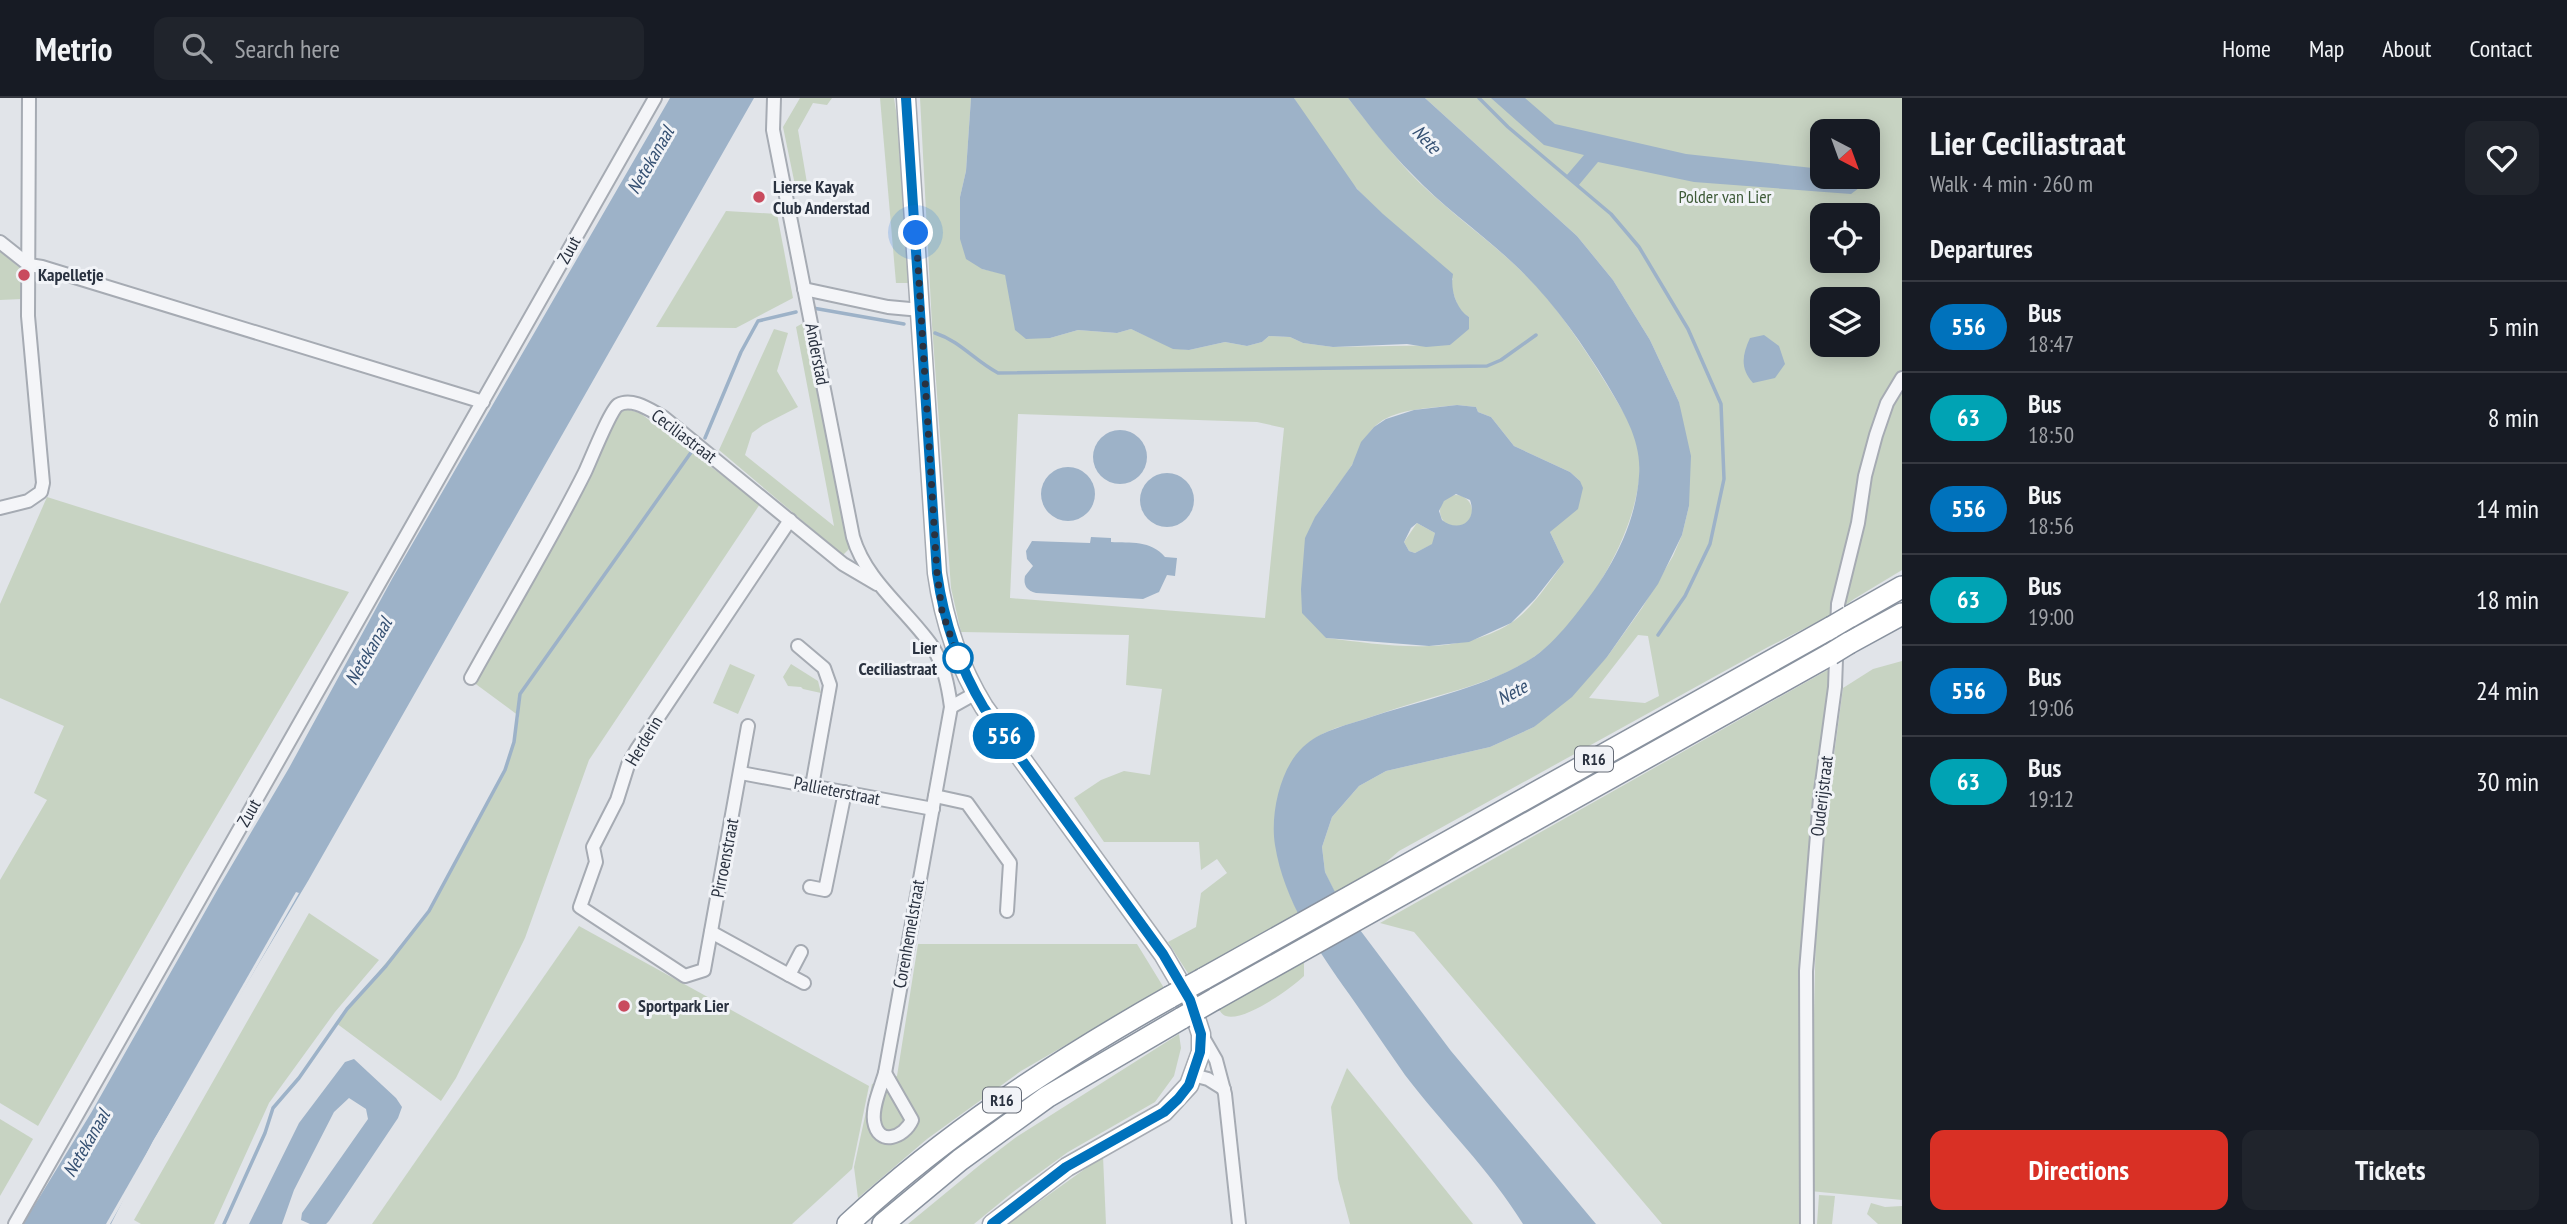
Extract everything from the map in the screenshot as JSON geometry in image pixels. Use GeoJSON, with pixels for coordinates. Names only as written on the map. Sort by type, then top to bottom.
{"type":"FeatureCollection","features":[{"type":"Feature","properties":{"kind":"highway","name":"R16"},"geometry":{"type":"LineString","coordinates":[[848,1224],[924,1159],[986,1111],[1069,1055],[1902,587]]}},
{"type":"Feature","properties":{"kind":"highway","name":"R16"},"geometry":{"type":"LineString","coordinates":[[883,1224],[960,1160],[1047,1097],[1215,999],[1902,614]]}},
{"type":"Feature","properties":{"kind":"main road"},"geometry":{"type":"LineString","coordinates":[[906,98],[937,573],[942,611],[950,638],[976,693],[1163,954],[1190,1000],[1201,1034],[1200,1052],[1193,1075],[1178,1099],[1164,1112],[1066,1167],[992,1224]]}},
{"type":"Feature","properties":{"kind":"street"},"geometry":{"type":"LineString","coordinates":[[0,508],[28,501],[41,492],[43,483],[28,316],[29,98]]}},
{"type":"Feature","properties":{"kind":"street","name":"Zuut"},"geometry":{"type":"LineString","coordinates":[[15,1224],[655,98]]}},
{"type":"Feature","properties":{"kind":"street","name":"Anderstad"},"geometry":{"type":"LineString","coordinates":[[775,98],[773,130],[853,537],[862,560],[881,586]]}},
{"type":"Feature","properties":{"kind":"street"},"geometry":{"type":"LineString","coordinates":[[0,242],[29,265],[483,402]]}},
{"type":"Feature","properties":{"kind":"street"},"geometry":{"type":"LineString","coordinates":[[804,289],[888,307],[921,310]]}},
{"type":"Feature","properties":{"kind":"street","name":"Ouderijstraat"},"geometry":{"type":"LineString","coordinates":[[1807,1224],[1806,971],[1820,798],[1835,687],[1838,604],[1876,435],[1887,403],[1902,378]]}},
{"type":"Feature","properties":{"kind":"street","name":"Ceciliastraat"},"geometry":{"type":"LineString","coordinates":[[471,678],[570,502],[603,436],[610,414],[620,404],[632,403],[663,417],[844,564],[881,586],[916,628]]}},
{"type":"Feature","properties":{"kind":"street","name":"Herderin"},"geometry":{"type":"LineString","coordinates":[[685,976],[580,907],[596,862],[593,847],[617,800],[628,765],[637,749],[790,520]]}},
{"type":"Feature","properties":{"kind":"street","name":"Corenhemelstraat"},"geometry":{"type":"LineString","coordinates":[[885,1073],[912,1120],[909,1128],[897,1137],[888,1138],[879,1132],[874,1122],[951,707],[943,668],[931,646],[916,628]]}},
{"type":"Feature","properties":{"kind":"street"},"geometry":{"type":"LineString","coordinates":[[798,646],[824,668],[830,685],[812,786]]}},
{"type":"Feature","properties":{"kind":"street"},"geometry":{"type":"LineString","coordinates":[[951,707],[976,693]]}},
{"type":"Feature","properties":{"kind":"street","name":"Pirroenstraat"},"geometry":{"type":"LineString","coordinates":[[685,976],[704,970],[748,726]]}},
{"type":"Feature","properties":{"kind":"street","name":"Pallieterstraat"},"geometry":{"type":"LineString","coordinates":[[741,773],[933,809]]}},
{"type":"Feature","properties":{"kind":"street"},"geometry":{"type":"LineString","coordinates":[[810,887],[825,890],[845,792]]}},
{"type":"Feature","properties":{"kind":"street"},"geometry":{"type":"LineString","coordinates":[[935,796],[967,803],[1010,863],[1007,911]]}},
{"type":"Feature","properties":{"kind":"street"},"geometry":{"type":"LineString","coordinates":[[711,932],[804,983]]}},
{"type":"Feature","properties":{"kind":"street"},"geometry":{"type":"LineString","coordinates":[[789,975],[802,952]]}},
{"type":"Feature","properties":{"kind":"street"},"geometry":{"type":"LineString","coordinates":[[1201,1034],[1216,1060],[1224,1089],[1240,1224]]}},
{"type":"Feature","properties":{"kind":"street"},"geometry":{"type":"LineString","coordinates":[[1193,1075],[1208,1079],[1224,1089]]}},
{"type":"Feature","properties":{"kind":"green space"},"geometry":{"type":"Polygon","coordinates":[[[800,98],[832,98],[827,105],[813,103],[798,130],[807,183],[795,185],[783,127],[800,98]]]}},
{"type":"Feature","properties":{"kind":"green space"},"geometry":{"type":"Polygon","coordinates":[[[880,98],[894,98],[897,117],[908,283],[896,283],[880,98]]]}},
{"type":"Feature","properties":{"kind":"green space"},"geometry":{"type":"Polygon","coordinates":[[[920,98],[971,98],[966,171],[960,197],[982,269],[1005,274],[1011,298],[1050,338],[1078,330],[1117,333],[1131,329],[1173,348],[1189,350],[1225,342],[1247,346],[1262,342],[1269,336],[1290,337],[1303,343],[1333,347],[1450,345],[1469,317],[1460,312],[1450,284],[1453,279],[1370,203],[1350,181],[1294,98],[1348,98],[1409,172],[1524,273],[1570,328],[1615,398],[1636,439],[1640,472],[1635,502],[1625,533],[1593,594],[1552,643],[1531,659],[1475,685],[1336,728],[1309,742],[1290,770],[1276,817],[1275,833],[1280,864],[1298,913],[1189,975],[1168,942],[1196,927],[1201,893],[1227,873],[1217,859],[1201,870],[1199,842],[1104,842],[1074,798],[1101,780],[1124,771],[1150,775],[1162,689],[1126,685],[1129,635],[961,632],[951,588],[932,325],[920,98]],[[1457,405],[1400,413],[1376,425],[1315,518],[1305,552],[1326,638],[1420,646],[1444,645],[1490,634],[1511,623],[1526,610],[1564,562],[1550,532],[1575,509],[1580,481],[1570,472],[1514,446],[1491,417],[1478,412],[1476,407],[1457,405]],[[1018,414],[1010,598],[1265,618],[1284,428],[1257,422],[1018,414]]]}},
{"type":"Feature","properties":{"kind":"green space","name":"Polder van Lier"},"geometry":{"type":"Polygon","coordinates":[[[1425,98],[1902,98],[1902,570],[1833,614],[1768,647],[1399,851],[1376,871],[1335,893],[1325,872],[1322,847],[1332,817],[1359,786],[1386,771],[1490,747],[1534,727],[1607,657],[1642,608],[1673,556],[1682,535],[1689,506],[1679,402],[1650,340],[1613,280],[1577,236],[1425,98]],[[1638,635],[1589,698],[1645,703],[1659,696],[1648,636],[1638,635]]]}},
{"type":"Feature","properties":{"kind":"green space"},"geometry":{"type":"Polygon","coordinates":[[[726,211],[777,214],[793,298],[736,328],[656,327],[726,211]]]}},
{"type":"Feature","properties":{"kind":"green space"},"geometry":{"type":"Polygon","coordinates":[[[0,251],[21,269],[22,299],[0,300],[0,251]]]}},
{"type":"Feature","properties":{"kind":"green space"},"geometry":{"type":"Polygon","coordinates":[[[805,322],[851,547],[843,555],[719,450],[774,329],[788,333],[777,371],[798,407],[752,433],[745,455],[834,526],[796,327],[805,322]]]}},
{"type":"Feature","properties":{"kind":"green space"},"geometry":{"type":"Polygon","coordinates":[[[626,409],[640,413],[760,504],[589,760],[525,938],[456,1078],[441,1101],[336,1023],[429,911],[505,770],[519,716],[473,682],[608,436],[614,418],[626,409]]]}},
{"type":"Feature","properties":{"kind":"green space"},"geometry":{"type":"Polygon","coordinates":[[[1456,495],[1467,500],[1472,511],[1467,522],[1456,527],[1445,522],[1440,511],[1445,500],[1456,495]]]}},
{"type":"Feature","properties":{"kind":"green space"},"geometry":{"type":"Polygon","coordinates":[[[47,497],[349,592],[184,871],[38,1126],[0,1103],[0,880],[47,800],[34,793],[64,726],[0,698],[0,604],[47,497]]]}},
{"type":"Feature","properties":{"kind":"green space"},"geometry":{"type":"Polygon","coordinates":[[[1417,523],[1435,533],[1433,544],[1415,553],[1409,551],[1404,542],[1417,523]]]}},
{"type":"Feature","properties":{"kind":"green space"},"geometry":{"type":"Polygon","coordinates":[[[1902,661],[1902,1200],[1810,1191],[1817,882],[1843,688],[1873,669],[1902,661]]]}},
{"type":"Feature","properties":{"kind":"green space"},"geometry":{"type":"Polygon","coordinates":[[[730,664],[755,675],[738,714],[713,703],[730,664]]]}},
{"type":"Feature","properties":{"kind":"green space"},"geometry":{"type":"Polygon","coordinates":[[[791,664],[818,681],[821,693],[788,686],[783,677],[791,664]]]}},
{"type":"Feature","properties":{"kind":"green space"},"geometry":{"type":"Polygon","coordinates":[[[1831,668],[1808,858],[1800,994],[1801,1224],[1662,1224],[1414,932],[1380,923],[1831,668]]]}},
{"type":"Feature","properties":{"kind":"green space"},"geometry":{"type":"Polygon","coordinates":[[[309,913],[379,960],[335,1012],[269,1103],[214,1224],[141,1224],[134,1220],[309,913]]]}},
{"type":"Feature","properties":{"kind":"green space","name":"Sportpark Lier"},"geometry":{"type":"Polygon","coordinates":[[[579,926],[869,1086],[852,1169],[792,1224],[372,1224],[579,926]]]}},
{"type":"Feature","properties":{"kind":"green space"},"geometry":{"type":"Polygon","coordinates":[[[918,944],[1137,944],[1164,988],[1021,1071],[927,1139],[858,1198],[854,1167],[872,1084],[897,1076],[918,944]]]}},
{"type":"Feature","properties":{"kind":"green space"},"geometry":{"type":"Polygon","coordinates":[[[1304,960],[1304,976],[1267,1003],[1234,1016],[1221,1013],[1218,1008],[1304,960]]]}},
{"type":"Feature","properties":{"kind":"green space"},"geometry":{"type":"Polygon","coordinates":[[[1179,1034],[1181,1048],[1174,1076],[1155,1102],[1068,1152],[974,1224],[908,1224],[1015,1138],[1179,1034]]]}},
{"type":"Feature","properties":{"kind":"green space"},"geometry":{"type":"Polygon","coordinates":[[[1347,1068],[1473,1224],[1350,1224],[1338,1179],[1331,1107],[1347,1068]]]}},
{"type":"Feature","properties":{"kind":"green space"},"geometry":{"type":"Polygon","coordinates":[[[0,1119],[33,1139],[0,1196],[0,1119]]]}},
{"type":"Feature","properties":{"kind":"green space"},"geometry":{"type":"Polygon","coordinates":[[[1103,1156],[1106,1224],[1008,1224],[1103,1156]]]}},
{"type":"Feature","properties":{"kind":"green space"},"geometry":{"type":"Polygon","coordinates":[[[1819,1195],[1835,1196],[1832,1224],[1817,1224],[1819,1195]]]}},
{"type":"Feature","properties":{"kind":"green space"},"geometry":{"type":"Polygon","coordinates":[[[1871,1203],[1885,1207],[1902,1206],[1902,1224],[1878,1224],[1867,1214],[1871,1203]]]}},
{"type":"Feature","properties":{"kind":"water","name":"Netekanaal"},"geometry":{"type":"Polygon","coordinates":[[[670,98],[754,98],[308,881],[153,1141],[111,1224],[23,1224],[91,1113],[289,768],[392,579],[670,98]]]}},
{"type":"Feature","properties":{"kind":"water"},"geometry":{"type":"Polygon","coordinates":[[[971,98],[1294,98],[1357,189],[1453,274],[1455,298],[1469,317],[1469,329],[1450,345],[1426,347],[1407,344],[1333,347],[1303,343],[1290,337],[1269,336],[1262,342],[1247,346],[1225,342],[1189,350],[1173,349],[1131,329],[1117,333],[1078,330],[1050,338],[1026,339],[1015,330],[1005,275],[982,269],[966,259],[960,239],[960,197],[966,171],[971,98]]]}},
{"type":"Feature","properties":{"kind":"water","name":"Nete"},"geometry":{"type":"Polygon","coordinates":[[[1348,98],[1425,98],[1577,236],[1613,280],[1650,340],[1679,402],[1691,456],[1689,506],[1682,535],[1658,584],[1607,657],[1572,697],[1534,727],[1490,747],[1386,771],[1359,786],[1332,817],[1322,847],[1325,872],[1342,906],[1451,1051],[1596,1224],[1523,1224],[1481,1166],[1405,1075],[1337,977],[1303,924],[1279,866],[1274,833],[1278,793],[1288,767],[1303,747],[1332,730],[1491,679],[1540,652],[1581,608],[1616,555],[1631,517],[1639,476],[1638,451],[1625,417],[1597,368],[1565,321],[1514,264],[1436,198],[1412,174],[1348,98]]]}},
{"type":"Feature","properties":{"kind":"water"},"geometry":{"type":"Polygon","coordinates":[[[1491,98],[1525,98],[1555,124],[1686,154],[1810,168],[1810,189],[1858,189],[1851,194],[1694,182],[1598,162],[1578,186],[1566,176],[1584,155],[1544,145],[1491,98]]]}},
{"type":"Feature","properties":{"kind":"water"},"geometry":{"type":"Polygon","coordinates":[[[1764,335],[1779,346],[1785,364],[1775,378],[1753,383],[1744,367],[1745,350],[1750,338],[1764,335]]]}},
{"type":"Feature","properties":{"kind":"water"},"geometry":{"type":"Polygon","coordinates":[[[1457,405],[1476,407],[1478,412],[1491,417],[1514,446],[1570,472],[1580,481],[1583,488],[1578,509],[1550,532],[1564,562],[1535,599],[1511,623],[1469,642],[1429,646],[1326,638],[1302,613],[1305,538],[1315,517],[1352,465],[1361,442],[1374,427],[1386,419],[1414,410],[1457,405]],[[1456,494],[1444,501],[1439,511],[1442,520],[1448,524],[1460,525],[1469,519],[1472,508],[1470,500],[1456,494]],[[1417,523],[1411,528],[1404,542],[1409,551],[1415,553],[1432,544],[1435,533],[1417,523]]]}},
{"type":"Feature","properties":{"kind":"water"},"geometry":{"type":"Polygon","coordinates":[[[1120,430],[1139,438],[1147,457],[1139,476],[1120,484],[1101,476],[1093,457],[1101,438],[1120,430]]]}},
{"type":"Feature","properties":{"kind":"water"},"geometry":{"type":"Polygon","coordinates":[[[1068,467],[1087,475],[1095,494],[1087,513],[1068,521],[1049,513],[1041,494],[1049,475],[1068,467]]]}},
{"type":"Feature","properties":{"kind":"water"},"geometry":{"type":"Polygon","coordinates":[[[1167,473],[1186,481],[1194,500],[1186,519],[1167,527],[1148,519],[1140,500],[1148,481],[1167,473]]]}},
{"type":"Feature","properties":{"kind":"water"},"geometry":{"type":"Polygon","coordinates":[[[1091,537],[1111,538],[1111,542],[1147,545],[1165,557],[1177,558],[1175,576],[1167,575],[1159,592],[1143,599],[1036,593],[1026,587],[1025,576],[1033,566],[1027,559],[1026,551],[1032,541],[1090,543],[1091,537]]]}},
{"type":"Feature","properties":{"kind":"water"},"geometry":{"type":"Polygon","coordinates":[[[354,1059],[396,1098],[402,1107],[398,1118],[329,1221],[326,1224],[310,1224],[301,1220],[302,1213],[368,1119],[366,1109],[349,1098],[334,1112],[294,1190],[282,1224],[249,1224],[299,1123],[345,1062],[354,1059]]]}},
{"type":"Feature","properties":{"kind":"pier"},"geometry":{"type":"Polygon","coordinates":[[[296,892],[299,893],[110,1224],[106,1224],[296,892]]]}},
{"type":"Feature","properties":{"kind":"waterway"},"geometry":{"type":"LineString","coordinates":[[1479,98],[1508,127],[1611,214],[1639,247],[1688,329],[1721,404],[1724,479],[1710,544],[1685,596],[1658,635]]}},
{"type":"Feature","properties":{"kind":"waterway"},"geometry":{"type":"LineString","coordinates":[[813,308],[904,324]]}},
{"type":"Feature","properties":{"kind":"waterway"},"geometry":{"type":"LineString","coordinates":[[705,438],[741,352],[758,321],[796,312]]}},
{"type":"Feature","properties":{"kind":"waterway"},"geometry":{"type":"LineString","coordinates":[[935,333],[952,341],[998,373],[1487,366],[1501,360],[1536,335]]}},
{"type":"Feature","properties":{"kind":"waterway"},"geometry":{"type":"LineString","coordinates":[[224,1224],[265,1133],[273,1108],[299,1078],[347,1009],[386,966],[429,911],[505,770],[514,742],[520,694],[692,451]]}},
{"type":"Feature","properties":{"kind":"bus line","name":"556"},"geometry":{"type":"LineString","coordinates":[[906,98],[937,573],[942,611],[950,638],[984,708],[1163,954],[1190,1000],[1201,1034],[1200,1052],[1189,1085],[1164,1112],[1066,1167],[992,1224]]}},
{"type":"Feature","properties":{"kind":"place","name":"Lierse Kayak Club Anderstad"},"geometry":{"type":"Point","coordinates":[759,197]}},
{"type":"Feature","properties":{"kind":"place","name":"Kapelletje"},"geometry":{"type":"Point","coordinates":[24,275]}},
{"type":"Feature","properties":{"kind":"place","name":"Lier Ceciliastraat"},"geometry":{"type":"Point","coordinates":[958,658]}},
{"type":"Feature","properties":{"kind":"place","name":"Sportpark Lier"},"geometry":{"type":"Point","coordinates":[624,1006]}},
{"type":"Feature","properties":{"kind":"route"},"geometry":{"type":"LineString","coordinates":[[916,233],[937,573],[942,611],[958,658]]}}]}
